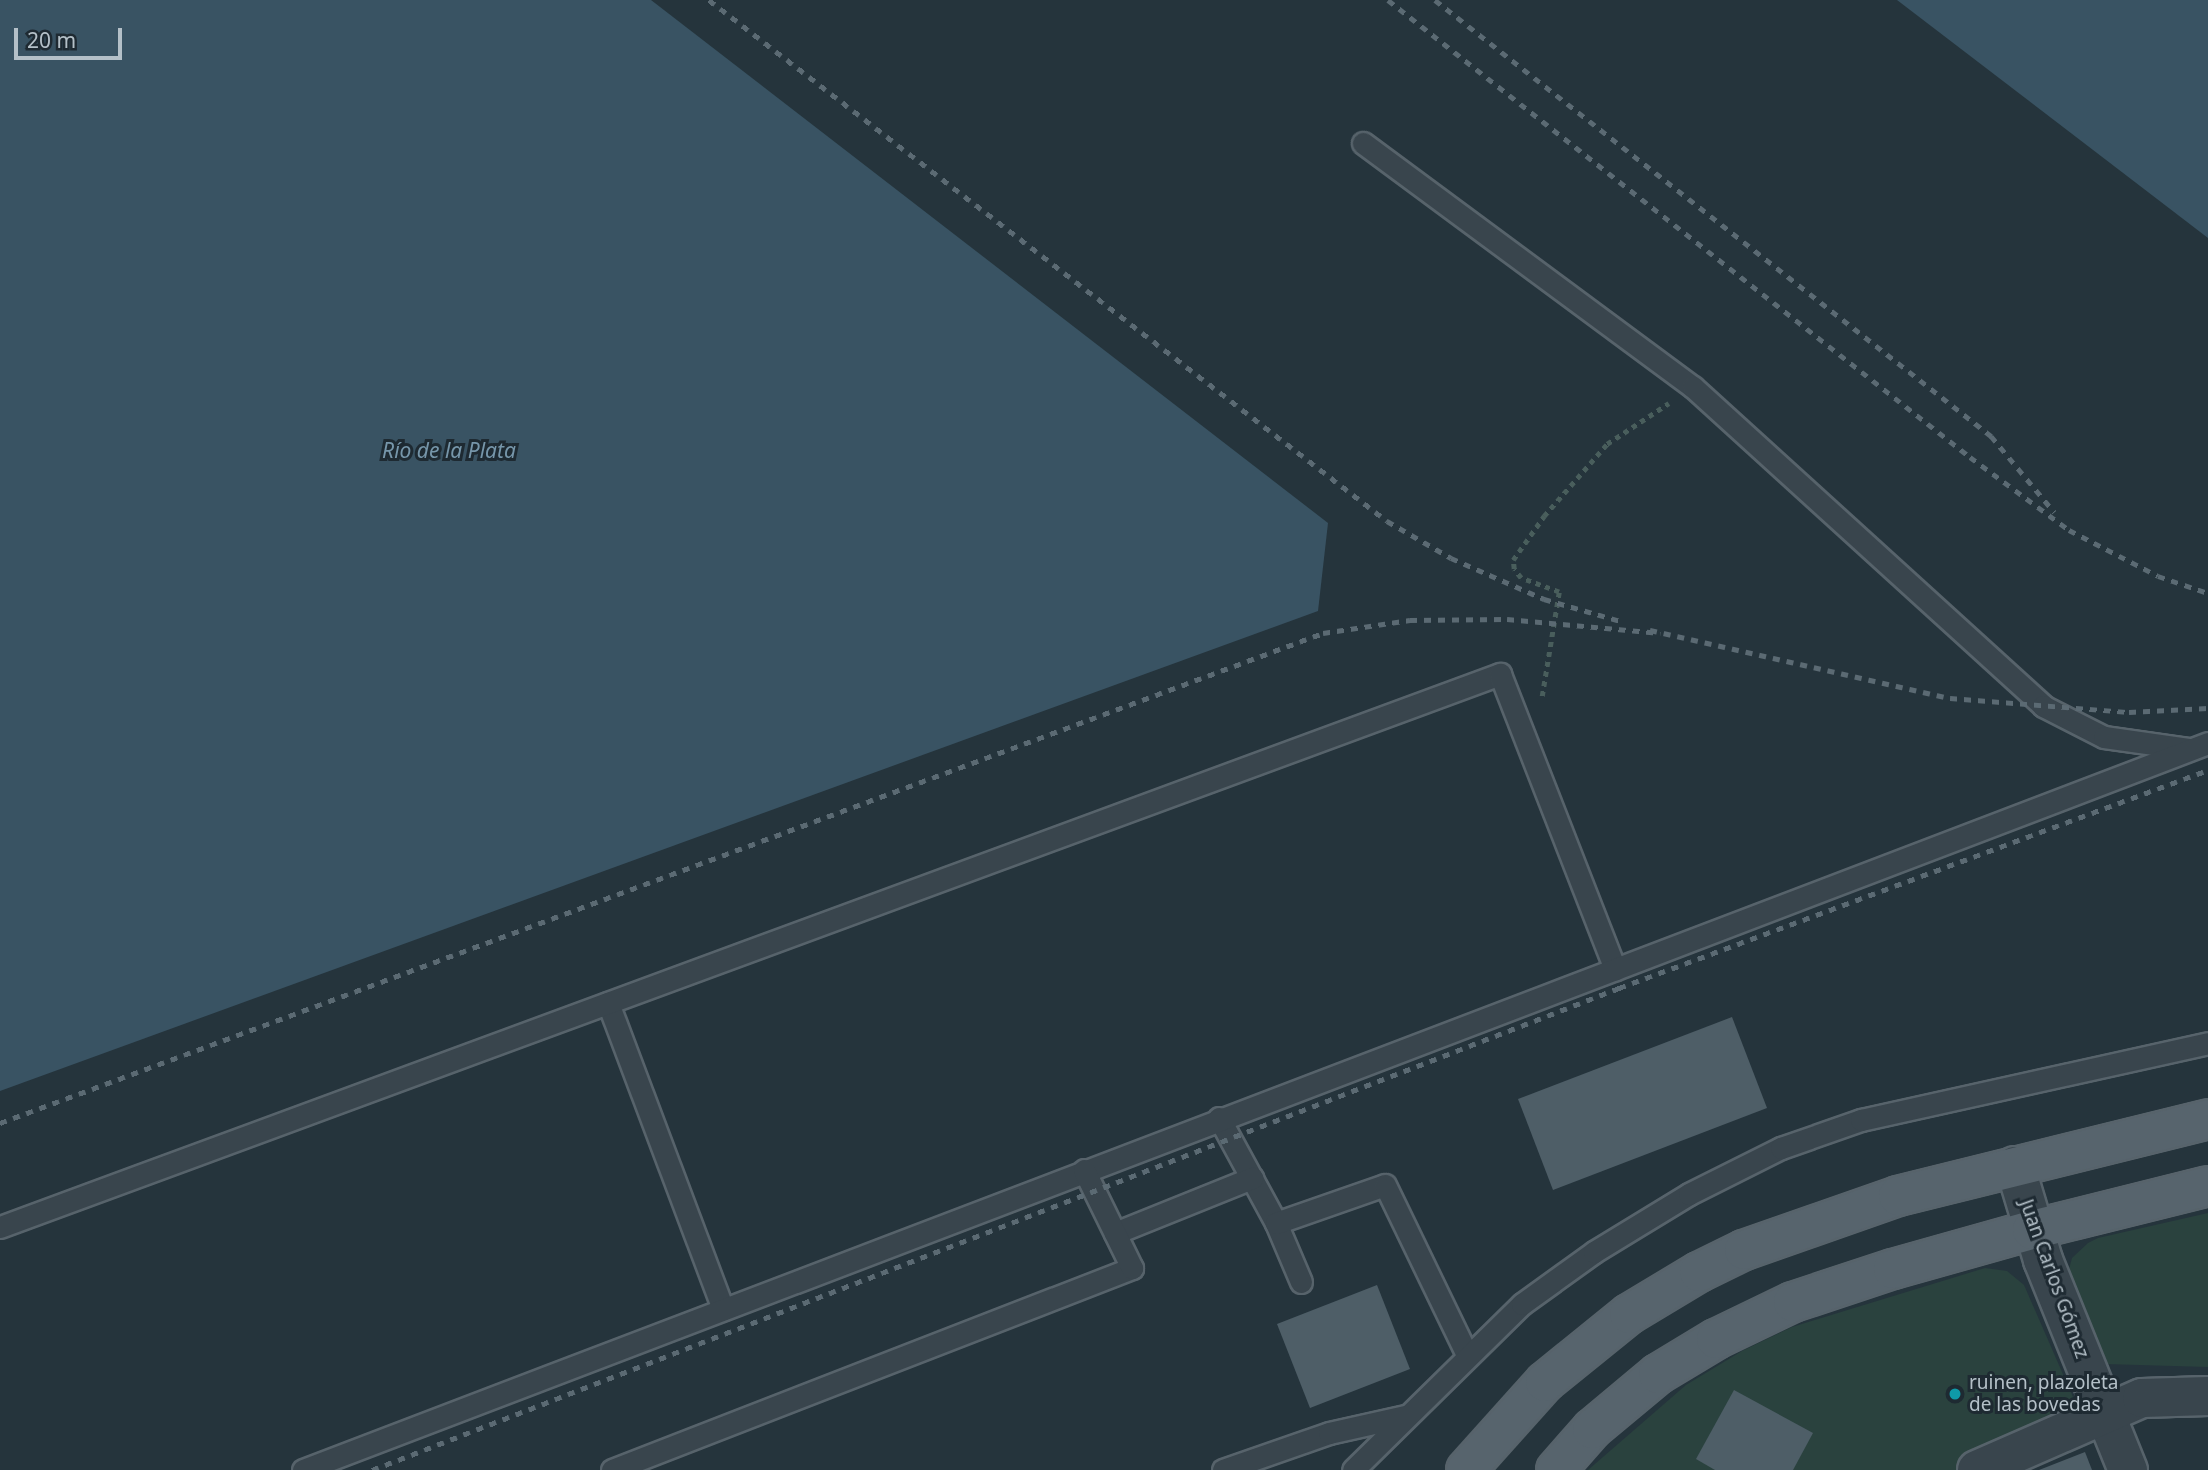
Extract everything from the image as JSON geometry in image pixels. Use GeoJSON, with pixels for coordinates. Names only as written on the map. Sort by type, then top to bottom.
{"type":"FeatureCollection","features":[{"type":"Feature","properties":{"kind":"main road"},"geometry":{"type":"LineString","coordinates":[[1466,1470],[1545,1382],[1629,1314],[1699,1272],[1765,1242],[1898,1196],[2208,1119]]}},
{"type":"Feature","properties":{"kind":"main road"},"geometry":{"type":"LineString","coordinates":[[1556,1470],[1625,1399],[1716,1339],[1793,1302],[1893,1269],[2032,1230],[2208,1186]]}},
{"type":"Feature","properties":{"kind":"street","name":"Juan Carlos Gómez"},"geometry":{"type":"LineString","coordinates":[[2015,1166],[2032,1230],[2127,1470]]}},
{"type":"Feature","properties":{"kind":"street"},"geometry":{"type":"LineString","coordinates":[[1977,1470],[2143,1398],[2208,1396]]}},
{"type":"Feature","properties":{"kind":"lane"},"geometry":{"type":"LineString","coordinates":[[1363,144],[1693,387],[2043,706],[2104,737],[2199,746]]}},
{"type":"Feature","properties":{"kind":"lane"},"geometry":{"type":"LineString","coordinates":[[0,1227],[1500,674],[1615,969]]}},
{"type":"Feature","properties":{"kind":"lane"},"geometry":{"type":"LineString","coordinates":[[303,1470],[2199,746]]}},
{"type":"Feature","properties":{"kind":"lane"},"geometry":{"type":"LineString","coordinates":[[608,1003],[723,1309]]}},
{"type":"Feature","properties":{"kind":"lane"},"geometry":{"type":"LineString","coordinates":[[1353,1470],[1467,1355],[1522,1304],[1594,1252],[1689,1195],[1781,1148],[1861,1120],[2208,1043]]}},
{"type":"Feature","properties":{"kind":"lane"},"geometry":{"type":"LineString","coordinates":[[1219,1118],[1276,1223],[1301,1282]]}},
{"type":"Feature","properties":{"kind":"lane"},"geometry":{"type":"LineString","coordinates":[[612,1470],[1132,1268],[1084,1170]]}},
{"type":"Feature","properties":{"kind":"lane"},"geometry":{"type":"LineString","coordinates":[[1115,1233],[1252,1178]]}},
{"type":"Feature","properties":{"kind":"lane"},"geometry":{"type":"LineString","coordinates":[[1276,1223],[1385,1185],[1467,1355]]}},
{"type":"Feature","properties":{"kind":"lane"},"geometry":{"type":"LineString","coordinates":[[1223,1470],[1329,1433],[1407,1415]]}},
{"type":"Feature","properties":{"kind":"path"},"geometry":{"type":"LineString","coordinates":[[1541,703],[1559,592],[1521,578],[1514,569],[1513,560],[1544,516],[1607,444],[1693,387]]}},
{"type":"Feature","properties":{"kind":"green space"},"geometry":{"type":"Polygon","coordinates":[[[2208,1213],[2208,1367],[2104,1364],[2067,1277],[2072,1258],[2088,1243],[2098,1238],[2208,1213]]]}},
{"type":"Feature","properties":{"kind":"green space"},"geometry":{"type":"Polygon","coordinates":[[[1985,1268],[2007,1271],[2024,1285],[2093,1443],[2028,1470],[1588,1470],[1686,1385],[1742,1351],[1792,1327],[1985,1268]]]}},
{"type":"Feature","properties":{"kind":"water","name":"Río de la Plata"},"geometry":{"type":"Polygon","coordinates":[[[0,0],[651,0],[1328,523],[1318,611],[0,1091],[0,0]]]}},
{"type":"Feature","properties":{"kind":"water"},"geometry":{"type":"Polygon","coordinates":[[[1897,0],[2208,0],[2208,238],[1897,0]]]}},
{"type":"Feature","properties":{"kind":"building"},"geometry":{"type":"Polygon","coordinates":[[[1732,1017],[1767,1108],[1553,1190],[1518,1099],[1732,1017]]]}},
{"type":"Feature","properties":{"kind":"building"},"geometry":{"type":"Polygon","coordinates":[[[1377,1285],[1410,1369],[1310,1408],[1277,1324],[1377,1285]]]}},
{"type":"Feature","properties":{"kind":"building"},"geometry":{"type":"Polygon","coordinates":[[[1734,1390],[1813,1433],[1793,1470],[1715,1470],[1696,1459],[1734,1390]]]}},
{"type":"Feature","properties":{"kind":"building"},"geometry":{"type":"Polygon","coordinates":[[[2085,1452],[2092,1470],[2039,1470],[2085,1452]]]}},
{"type":"Feature","properties":{"kind":"railway"},"geometry":{"type":"LineString","coordinates":[[709,0],[1387,521],[1451,558],[1544,599],[1620,621]]}},
{"type":"Feature","properties":{"kind":"railway"},"geometry":{"type":"LineString","coordinates":[[1388,0],[1970,457],[2069,530],[2158,576],[2208,593]]}},
{"type":"Feature","properties":{"kind":"railway"},"geometry":{"type":"LineString","coordinates":[[1435,0],[1991,436],[2054,512]]}},
{"type":"Feature","properties":{"kind":"railway"},"geometry":{"type":"LineString","coordinates":[[0,1123],[1323,633],[1410,620],[1507,619],[1660,633]]}},
{"type":"Feature","properties":{"kind":"railway"},"geometry":{"type":"LineString","coordinates":[[1650,630],[1950,698],[2129,712],[2208,708]]}},
{"type":"Feature","properties":{"kind":"railway"},"geometry":{"type":"LineString","coordinates":[[372,1470],[1619,988],[2208,770]]}},
{"type":"Feature","properties":{"kind":"place","name":"ruinen, plazoleta de las bovedas"},"geometry":{"type":"Point","coordinates":[1955,1394]}}]}
